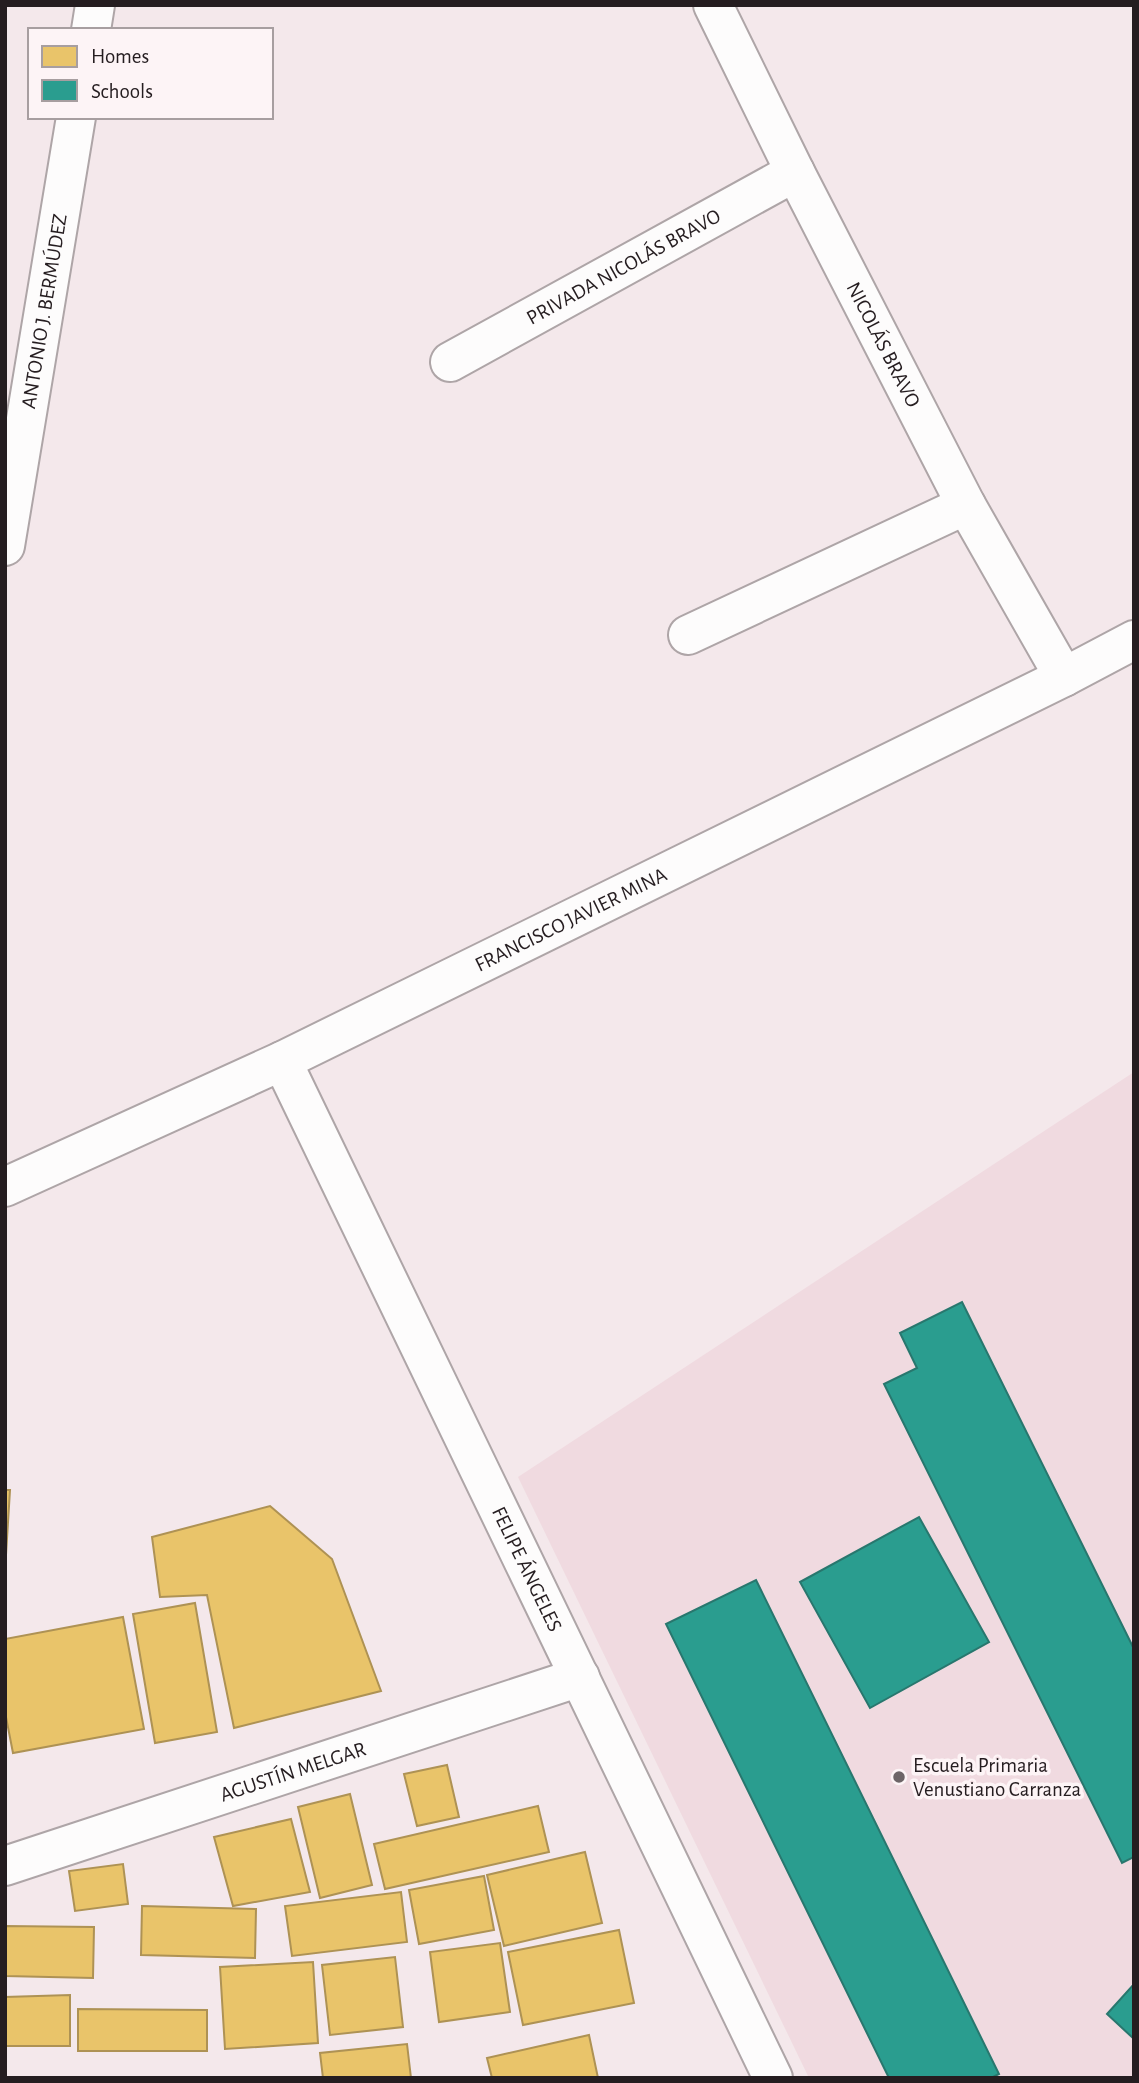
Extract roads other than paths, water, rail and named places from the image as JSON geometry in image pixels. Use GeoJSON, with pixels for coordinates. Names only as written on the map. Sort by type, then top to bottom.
{"type":"FeatureCollection","features":[{"type":"Feature","properties":{"kind":"street"},"geometry":{"type":"LineString","coordinates":[[90,28],[94,5]]}},
{"type":"Feature","properties":{"kind":"street","name":"NICOLÁS BRAVO"},"geometry":{"type":"LineString","coordinates":[[713,5],[795,172],[967,505],[1063,677]]}},
{"type":"Feature","properties":{"kind":"street","name":"ANTONIO J. BERMÚDEZ"},"geometry":{"type":"LineString","coordinates":[[5,546],[76,119]]}},
{"type":"Feature","properties":{"kind":"street","name":"PRIVADA NICOLÁS BRAVO"},"geometry":{"type":"LineString","coordinates":[[450,362],[795,172]]}},
{"type":"Feature","properties":{"kind":"street"},"geometry":{"type":"LineString","coordinates":[[688,635],[967,505]]}},
{"type":"Feature","properties":{"kind":"street","name":"FRANCISCO JAVIER MINA"},"geometry":{"type":"LineString","coordinates":[[5,1187],[282,1060],[1134,640]]}},
{"type":"Feature","properties":{"kind":"street","name":"FELIPE ÁNGELES"},"geometry":{"type":"LineString","coordinates":[[282,1060],[773,2078]]}},
{"type":"Feature","properties":{"kind":"street","name":"AGUSTÍN MELGAR"},"geometry":{"type":"LineString","coordinates":[[5,1866],[580,1677]]}},
{"type":"Feature","properties":{"kind":"place","name":"Escuela Primaria Venustiano Carranza"},"geometry":{"type":"Point","coordinates":[899,1777]}}]}
